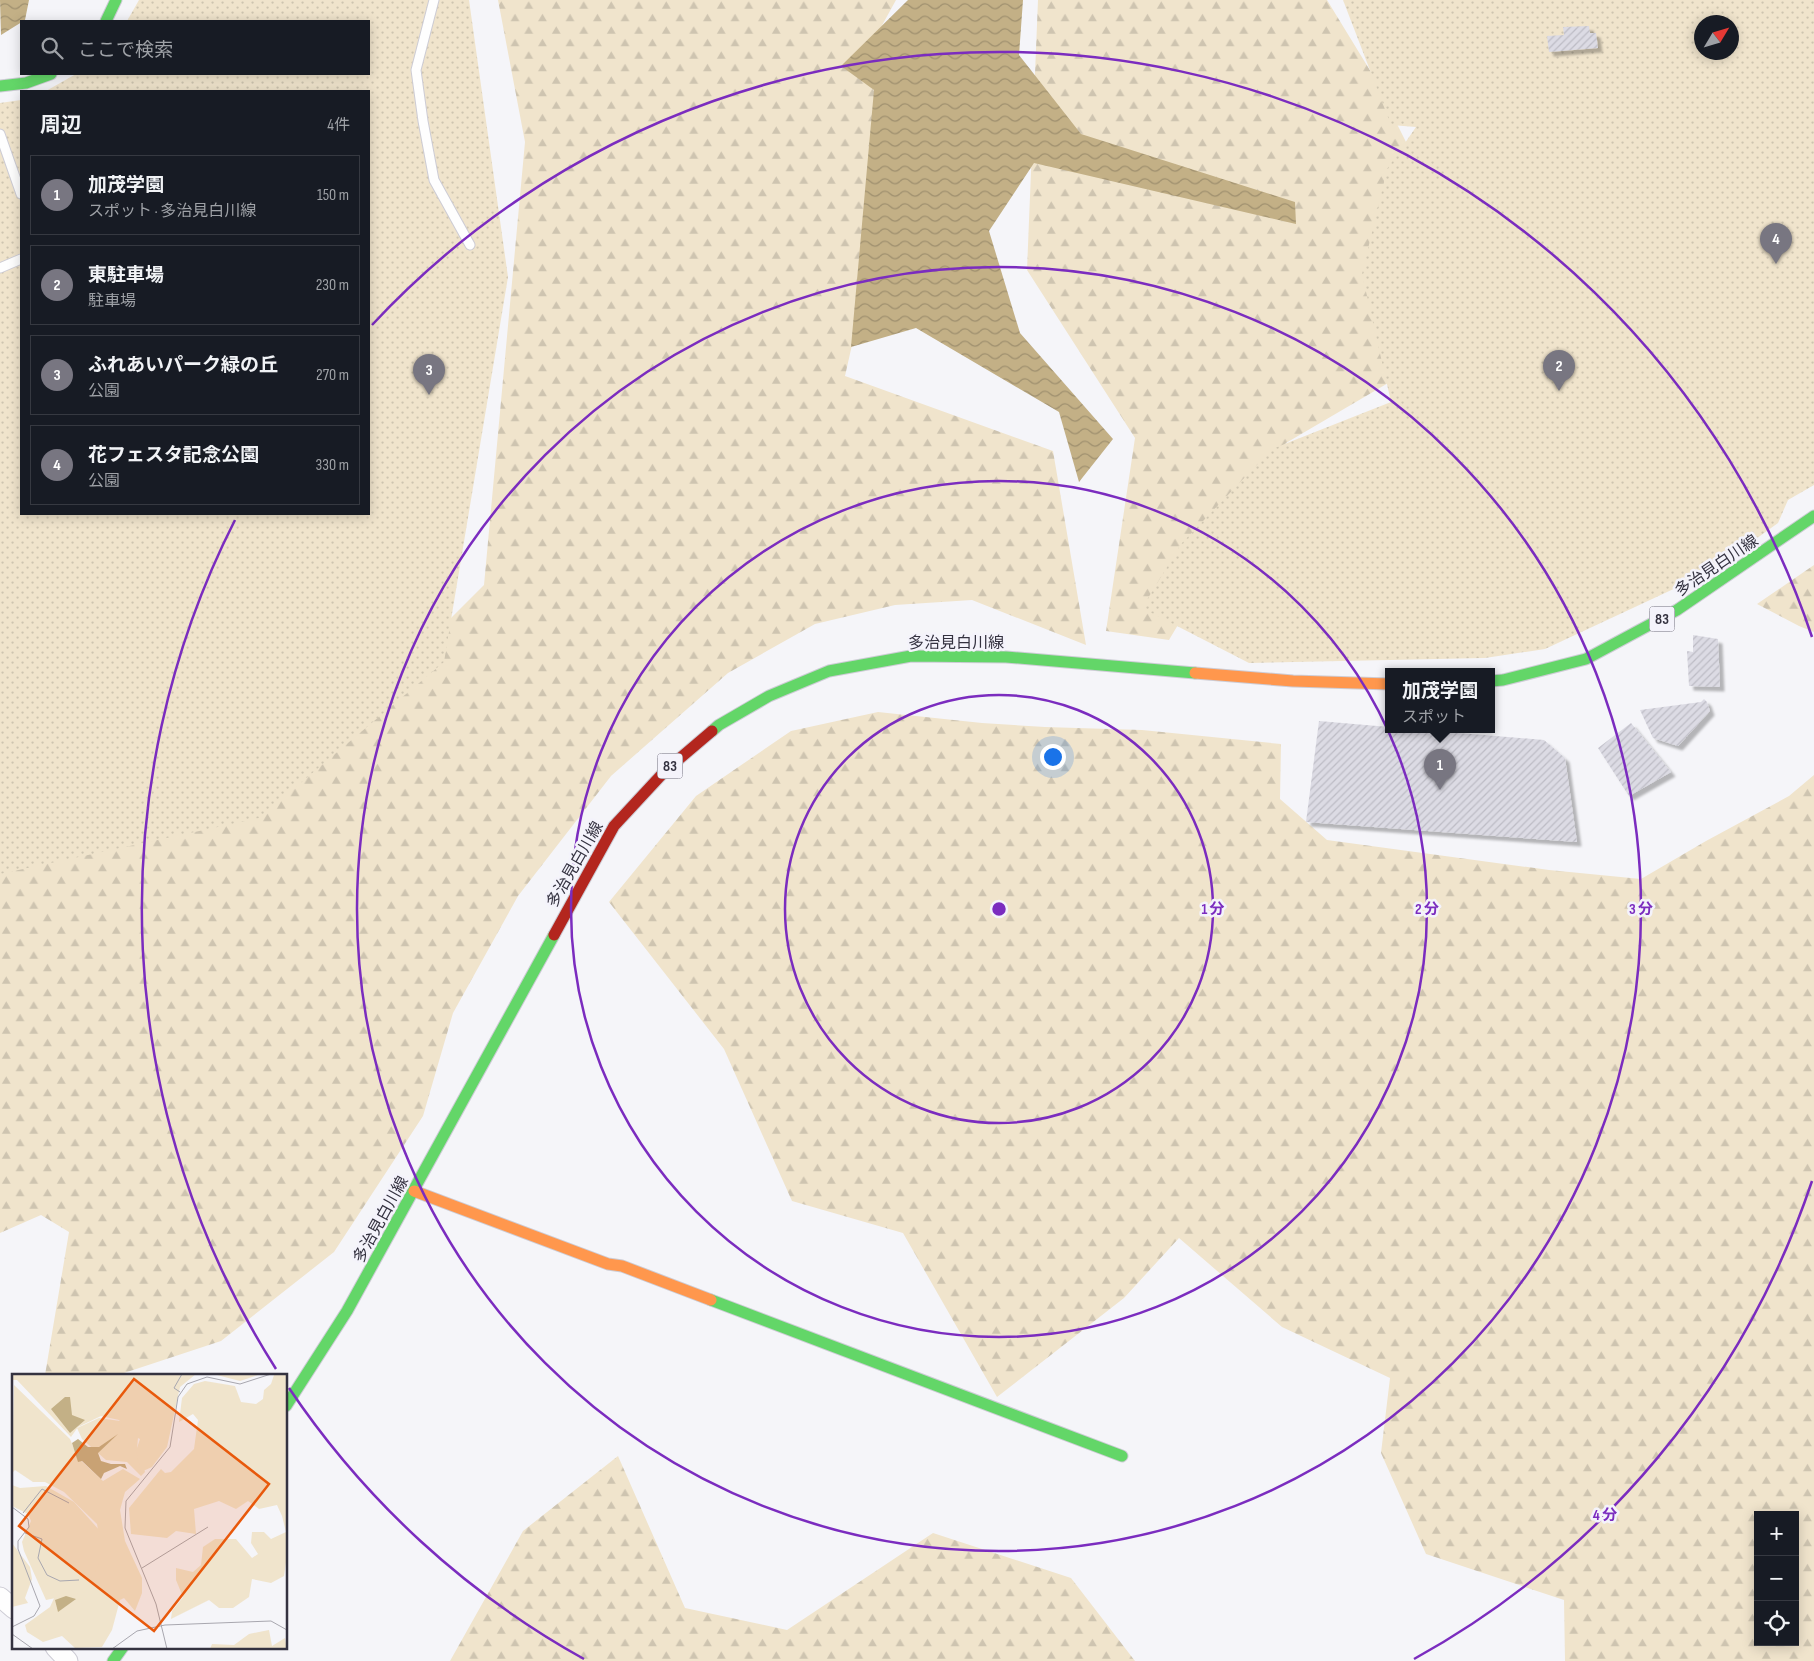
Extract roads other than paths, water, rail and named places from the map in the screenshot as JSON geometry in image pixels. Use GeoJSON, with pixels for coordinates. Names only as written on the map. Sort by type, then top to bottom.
{"type":"FeatureCollection","features":[{"type":"Feature","properties":{"kind":"main road"},"geometry":{"type":"LineString","coordinates":[[106,20],[116,0]]}},
{"type":"Feature","properties":{"kind":"main road"},"geometry":{"type":"LineString","coordinates":[[0,86],[10,87],[49,75]]}},
{"type":"Feature","properties":{"kind":"main road","name":"多治見白川線"},"geometry":{"type":"LineString","coordinates":[[1495,681],[1586,659],[1677,610],[1814,516]]}},
{"type":"Feature","properties":{"kind":"main road","name":"多治見白川線"},"geometry":{"type":"LineString","coordinates":[[288,1403],[347,1311],[614,826],[665,771],[719,725],[769,696],[829,671],[911,656],[1006,657],[1293,681],[1385,684]]}},
{"type":"Feature","properties":{"kind":"main road"},"geometry":{"type":"LineString","coordinates":[[414,1191],[608,1264],[622,1266],[1122,1456]]}},
{"type":"Feature","properties":{"kind":"main road"},"geometry":{"type":"LineString","coordinates":[[113,1661],[122,1648]]}},
{"type":"Feature","properties":{"kind":"street"},"geometry":{"type":"LineString","coordinates":[[0,1597],[12,1607]]}},
{"type":"Feature","properties":{"kind":"street"},"geometry":{"type":"LineString","coordinates":[[56,1648],[68,1661]]}},
{"type":"Feature","properties":{"kind":"lane"},"geometry":{"type":"LineString","coordinates":[[434,0],[416,70],[423,121],[434,180],[470,245]]}},
{"type":"Feature","properties":{"kind":"lane"},"geometry":{"type":"LineString","coordinates":[[0,134],[20,191]]}},
{"type":"Feature","properties":{"kind":"lane"},"geometry":{"type":"LineString","coordinates":[[0,268],[20,260]]}},
{"type":"Feature","properties":{"kind":"water"},"geometry":{"type":"Polygon","coordinates":[[[0,0],[29,0],[25,20],[20,20],[20,23],[1,35],[0,0]]]}},
{"type":"Feature","properties":{"kind":"water"},"geometry":{"type":"Polygon","coordinates":[[[908,0],[1023,0],[1019,55],[1081,134],[1295,202],[1296,224],[1034,163],[989,231],[1020,333],[1113,439],[1079,482],[1059,412],[916,328],[851,347],[874,90],[841,66],[908,0]]]}},
{"type":"Feature","properties":{"kind":"place","name":"花フェスタ記念公園"},"geometry":{"type":"Point","coordinates":[1776,264]}},
{"type":"Feature","properties":{"kind":"place","name":"東駐車場"},"geometry":{"type":"Point","coordinates":[1559,391]}},
{"type":"Feature","properties":{"kind":"place","name":"ふれあいパーク緑の丘"},"geometry":{"type":"Point","coordinates":[429,395]}},
{"type":"Feature","properties":{"kind":"place","name":"加茂学園"},"geometry":{"type":"Point","coordinates":[1440,790]}}]}
